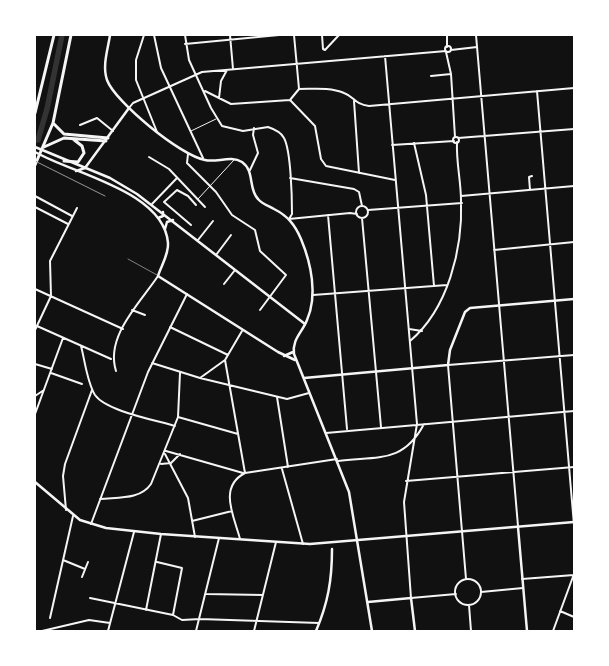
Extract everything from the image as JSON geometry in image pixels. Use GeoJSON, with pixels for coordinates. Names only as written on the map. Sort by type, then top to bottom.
{"type":"FeatureCollection","features":[{"type":"Feature","properties":{"kind":"main road"},"geometry":{"type":"LineString","coordinates":[[35,113],[54,35]]}},
{"type":"Feature","properties":{"kind":"main road"},"geometry":{"type":"LineString","coordinates":[[35,165],[53,123],[71,35]]}},
{"type":"Feature","properties":{"kind":"main road"},"geometry":{"type":"LineString","coordinates":[[110,35],[106,74],[115,92],[129,108],[188,154],[204,160],[235,159],[242,162],[249,171],[254,193],[258,200],[289,219],[302,241],[312,295],[311,308],[305,324],[295,340],[293,352],[349,492],[372,631]]}},
{"type":"Feature","properties":{"kind":"main road"},"geometry":{"type":"LineString","coordinates":[[72,170],[85,168],[129,108]]}},
{"type":"Feature","properties":{"kind":"main road"},"geometry":{"type":"LineString","coordinates":[[53,123],[64,134],[107,139]]}},
{"type":"Feature","properties":{"kind":"main road"},"geometry":{"type":"LineString","coordinates":[[43,147],[55,140],[70,138],[107,139]]}},
{"type":"Feature","properties":{"kind":"main road"},"geometry":{"type":"LineString","coordinates":[[64,161],[78,162],[84,153],[82,146],[70,138]]}},
{"type":"Feature","properties":{"kind":"main road"},"geometry":{"type":"LineString","coordinates":[[35,147],[126,187],[152,204],[305,324]]}},
{"type":"Feature","properties":{"kind":"main road"},"geometry":{"type":"LineString","coordinates":[[35,152],[138,200],[158,218],[165,231],[168,247],[158,276],[284,356],[295,360]]}},
{"type":"Feature","properties":{"kind":"main road"},"geometry":{"type":"LineString","coordinates":[[158,218],[163,216],[163,212]]}},
{"type":"Feature","properties":{"kind":"main road"},"geometry":{"type":"LineString","coordinates":[[165,231],[167,222],[173,220]]}},
{"type":"Feature","properties":{"kind":"main road"},"geometry":{"type":"LineString","coordinates":[[304,378],[448,365],[450,350],[465,312],[470,308],[574,298]]}},
{"type":"Feature","properties":{"kind":"main road"},"geometry":{"type":"LineString","coordinates":[[284,356],[293,352]]}},
{"type":"Feature","properties":{"kind":"main road"},"geometry":{"type":"LineString","coordinates":[[35,482],[73,516],[91,524],[134,532],[195,537],[323,544],[574,523]]}},
{"type":"Feature","properties":{"kind":"main road"},"geometry":{"type":"LineString","coordinates":[[518,527],[527,631]]}},
{"type":"Feature","properties":{"kind":"main road"},"geometry":{"type":"LineString","coordinates":[[332,549],[341,542]]}},
{"type":"Feature","properties":{"kind":"main road"},"geometry":{"type":"LineString","coordinates":[[323,544],[332,549]]}},
{"type":"Feature","properties":{"kind":"main road"},"geometry":{"type":"LineString","coordinates":[[316,631],[331,585],[332,549]]}},
{"type":"Feature","properties":{"kind":"main road"},"geometry":{"type":"LineString","coordinates":[[368,602],[412,598],[414,631]]}},
{"type":"Feature","properties":{"kind":"street"},"geometry":{"type":"LineString","coordinates":[[144,35],[135,67],[136,80],[158,132]]}},
{"type":"Feature","properties":{"kind":"street"},"geometry":{"type":"LineString","coordinates":[[154,35],[157,54],[168,86],[204,160]]}},
{"type":"Feature","properties":{"kind":"street"},"geometry":{"type":"LineString","coordinates":[[185,35],[185,44],[195,74],[216,119],[227,128],[243,131],[268,127],[283,137],[287,145],[290,178],[292,214],[289,219]]}},
{"type":"Feature","properties":{"kind":"street"},"geometry":{"type":"LineString","coordinates":[[230,35],[233,69]]}},
{"type":"Feature","properties":{"kind":"street"},"geometry":{"type":"LineString","coordinates":[[185,44],[279,35]]}},
{"type":"Feature","properties":{"kind":"street"},"geometry":{"type":"LineString","coordinates":[[294,35],[299,90]]}},
{"type":"Feature","properties":{"kind":"street"},"geometry":{"type":"LineString","coordinates":[[322,35],[324,50],[339,35]]}},
{"type":"Feature","properties":{"kind":"street"},"geometry":{"type":"LineString","coordinates":[[410,342],[422,331],[447,285],[458,247],[462,203],[447,35]]}},
{"type":"Feature","properties":{"kind":"street"},"geometry":{"type":"LineString","coordinates":[[476,35],[518,527]]}},
{"type":"Feature","properties":{"kind":"street"},"geometry":{"type":"LineString","coordinates":[[129,108],[144,98],[195,74],[227,69],[477,47]]}},
{"type":"Feature","properties":{"kind":"street"},"geometry":{"type":"LineString","coordinates":[[385,56],[417,424],[404,502],[412,598],[456,594]]}},
{"type":"Feature","properties":{"kind":"street"},"geometry":{"type":"LineString","coordinates":[[219,98],[221,81],[227,69]]}},
{"type":"Feature","properties":{"kind":"street"},"geometry":{"type":"LineString","coordinates":[[431,76],[450,74]]}},
{"type":"Feature","properties":{"kind":"street"},"geometry":{"type":"LineString","coordinates":[[204,90],[231,104],[290,100],[299,90],[336,90],[347,94],[354,101],[369,106],[574,88]]}},
{"type":"Feature","properties":{"kind":"street"},"geometry":{"type":"LineString","coordinates":[[537,91],[574,523]]}},
{"type":"Feature","properties":{"kind":"street"},"geometry":{"type":"LineString","coordinates":[[290,100],[315,126],[323,163],[330,168],[395,180]]}},
{"type":"Feature","properties":{"kind":"street"},"geometry":{"type":"LineString","coordinates":[[354,101],[359,173]]}},
{"type":"Feature","properties":{"kind":"street"},"geometry":{"type":"LineString","coordinates":[[80,125],[97,118],[113,131]]}},
{"type":"Feature","properties":{"kind":"street"},"geometry":{"type":"LineString","coordinates":[[191,131],[216,119]]}},
{"type":"Feature","properties":{"kind":"street"},"geometry":{"type":"LineString","coordinates":[[249,171],[258,153],[253,135],[254,128]]}},
{"type":"Feature","properties":{"kind":"street"},"geometry":{"type":"LineString","coordinates":[[392,145],[574,129]]}},
{"type":"Feature","properties":{"kind":"street"},"geometry":{"type":"LineString","coordinates":[[414,144],[421,168],[428,206],[434,286]]}},
{"type":"Feature","properties":{"kind":"street"},"geometry":{"type":"LineString","coordinates":[[188,154],[187,163],[210,186],[232,215],[255,230],[260,251],[286,275],[260,310]]}},
{"type":"Feature","properties":{"kind":"street"},"geometry":{"type":"LineString","coordinates":[[149,156],[164,164],[205,207]]}},
{"type":"Feature","properties":{"kind":"street"},"geometry":{"type":"LineString","coordinates":[[198,200],[235,159]]}},
{"type":"Feature","properties":{"kind":"street"},"geometry":{"type":"LineString","coordinates":[[530,190],[529,177],[532,176]]}},
{"type":"Feature","properties":{"kind":"street"},"geometry":{"type":"LineString","coordinates":[[152,204],[177,178]]}},
{"type":"Feature","properties":{"kind":"street"},"geometry":{"type":"LineString","coordinates":[[290,178],[354,189],[358,192],[362,206],[368,210],[462,203]]}},
{"type":"Feature","properties":{"kind":"street"},"geometry":{"type":"LineString","coordinates":[[461,196],[574,186]]}},
{"type":"Feature","properties":{"kind":"street"},"geometry":{"type":"LineString","coordinates":[[164,202],[177,190],[188,196],[196,205]]}},
{"type":"Feature","properties":{"kind":"street"},"geometry":{"type":"LineString","coordinates":[[35,196],[72,216]]}},
{"type":"Feature","properties":{"kind":"street"},"geometry":{"type":"LineString","coordinates":[[159,197],[191,225]]}},
{"type":"Feature","properties":{"kind":"street"},"geometry":{"type":"LineString","coordinates":[[350,213],[362,206]]}},
{"type":"Feature","properties":{"kind":"street"},"geometry":{"type":"LineString","coordinates":[[35,207],[68,224]]}},
{"type":"Feature","properties":{"kind":"street"},"geometry":{"type":"LineString","coordinates":[[35,330],[51,296],[50,261],[77,208]]}},
{"type":"Feature","properties":{"kind":"street"},"geometry":{"type":"LineString","coordinates":[[362,218],[367,216],[368,210]]}},
{"type":"Feature","properties":{"kind":"street"},"geometry":{"type":"LineString","coordinates":[[289,219],[350,213],[357,214],[362,218],[381,427]]}},
{"type":"Feature","properties":{"kind":"street"},"geometry":{"type":"LineString","coordinates":[[328,215],[347,430]]}},
{"type":"Feature","properties":{"kind":"street"},"geometry":{"type":"LineString","coordinates":[[198,240],[213,220]]}},
{"type":"Feature","properties":{"kind":"street"},"geometry":{"type":"LineString","coordinates":[[216,255],[231,235]]}},
{"type":"Feature","properties":{"kind":"street"},"geometry":{"type":"LineString","coordinates":[[494,250],[574,242]]}},
{"type":"Feature","properties":{"kind":"street"},"geometry":{"type":"LineString","coordinates":[[224,284],[236,270]]}},
{"type":"Feature","properties":{"kind":"street"},"geometry":{"type":"LineString","coordinates":[[116,371],[112,359],[123,330],[132,310],[158,276]]}},
{"type":"Feature","properties":{"kind":"street"},"geometry":{"type":"LineString","coordinates":[[312,295],[447,285]]}},
{"type":"Feature","properties":{"kind":"street"},"geometry":{"type":"LineString","coordinates":[[35,289],[123,330]]}},
{"type":"Feature","properties":{"kind":"street"},"geometry":{"type":"LineString","coordinates":[[91,524],[152,363],[187,294]]}},
{"type":"Feature","properties":{"kind":"street"},"geometry":{"type":"LineString","coordinates":[[132,310],[145,315]]}},
{"type":"Feature","properties":{"kind":"street"},"geometry":{"type":"LineString","coordinates":[[38,326],[112,359]]}},
{"type":"Feature","properties":{"kind":"street"},"geometry":{"type":"LineString","coordinates":[[170,327],[228,355]]}},
{"type":"Feature","properties":{"kind":"street"},"geometry":{"type":"LineString","coordinates":[[408,329],[422,331]]}},
{"type":"Feature","properties":{"kind":"street"},"geometry":{"type":"LineString","coordinates":[[200,378],[226,360],[243,330]]}},
{"type":"Feature","properties":{"kind":"street"},"geometry":{"type":"LineString","coordinates":[[35,414],[63,338]]}},
{"type":"Feature","properties":{"kind":"street"},"geometry":{"type":"LineString","coordinates":[[81,346],[92,389],[104,404],[175,426]]}},
{"type":"Feature","properties":{"kind":"street"},"geometry":{"type":"LineString","coordinates":[[466,579],[448,365],[574,355]]}},
{"type":"Feature","properties":{"kind":"street"},"geometry":{"type":"LineString","coordinates":[[226,360],[232,386],[244,473]]}},
{"type":"Feature","properties":{"kind":"street"},"geometry":{"type":"LineString","coordinates":[[152,363],[200,378],[277,397],[292,399],[309,393]]}},
{"type":"Feature","properties":{"kind":"street"},"geometry":{"type":"LineString","coordinates":[[35,365],[52,369]]}},
{"type":"Feature","properties":{"kind":"street"},"geometry":{"type":"LineString","coordinates":[[100,499],[142,494],[151,484],[178,417],[180,372]]}},
{"type":"Feature","properties":{"kind":"street"},"geometry":{"type":"LineString","coordinates":[[51,373],[82,384]]}},
{"type":"Feature","properties":{"kind":"street"},"geometry":{"type":"LineString","coordinates":[[66,510],[63,476],[65,464],[92,389]]}},
{"type":"Feature","properties":{"kind":"street"},"geometry":{"type":"LineString","coordinates":[[35,396],[44,390]]}},
{"type":"Feature","properties":{"kind":"street"},"geometry":{"type":"LineString","coordinates":[[277,397],[288,467]]}},
{"type":"Feature","properties":{"kind":"street"},"geometry":{"type":"LineString","coordinates":[[326,433],[574,411]]}},
{"type":"Feature","properties":{"kind":"street"},"geometry":{"type":"LineString","coordinates":[[178,417],[238,434]]}},
{"type":"Feature","properties":{"kind":"street"},"geometry":{"type":"LineString","coordinates":[[165,452],[180,454],[244,473],[337,460],[387,456],[407,448],[416,439],[424,424]]}},
{"type":"Feature","properties":{"kind":"street"},"geometry":{"type":"LineString","coordinates":[[407,448],[413,450]]}},
{"type":"Feature","properties":{"kind":"street"},"geometry":{"type":"LineString","coordinates":[[165,452],[188,498],[195,537]]}},
{"type":"Feature","properties":{"kind":"street"},"geometry":{"type":"LineString","coordinates":[[160,464],[172,463],[180,454]]}},
{"type":"Feature","properties":{"kind":"street"},"geometry":{"type":"LineString","coordinates":[[406,481],[574,467]]}},
{"type":"Feature","properties":{"kind":"street"},"geometry":{"type":"LineString","coordinates":[[282,468],[303,544]]}},
{"type":"Feature","properties":{"kind":"street"},"geometry":{"type":"LineString","coordinates":[[240,540],[229,491],[235,480],[244,473]]}},
{"type":"Feature","properties":{"kind":"street"},"geometry":{"type":"LineString","coordinates":[[192,521],[232,511]]}},
{"type":"Feature","properties":{"kind":"street"},"geometry":{"type":"LineString","coordinates":[[50,618],[73,516]]}},
{"type":"Feature","properties":{"kind":"street"},"geometry":{"type":"LineString","coordinates":[[108,631],[134,532]]}},
{"type":"Feature","properties":{"kind":"street"},"geometry":{"type":"LineString","coordinates":[[146,610],[161,534]]}},
{"type":"Feature","properties":{"kind":"street"},"geometry":{"type":"LineString","coordinates":[[196,631],[219,538]]}},
{"type":"Feature","properties":{"kind":"street"},"geometry":{"type":"LineString","coordinates":[[254,631],[276,542]]}},
{"type":"Feature","properties":{"kind":"street"},"geometry":{"type":"LineString","coordinates":[[63,560],[85,569]]}},
{"type":"Feature","properties":{"kind":"street"},"geometry":{"type":"LineString","coordinates":[[82,577],[88,562]]}},
{"type":"Feature","properties":{"kind":"street"},"geometry":{"type":"LineString","coordinates":[[157,562],[182,568],[173,615]]}},
{"type":"Feature","properties":{"kind":"street"},"geometry":{"type":"LineString","coordinates":[[522,578],[574,575],[553,631]]}},
{"type":"Feature","properties":{"kind":"street"},"geometry":{"type":"LineString","coordinates":[[466,579],[478,584],[481,592],[476,602],[469,605],[459,600],[456,594],[459,583],[466,579]]}},
{"type":"Feature","properties":{"kind":"street"},"geometry":{"type":"LineString","coordinates":[[481,592],[523,588]]}},
{"type":"Feature","properties":{"kind":"street"},"geometry":{"type":"LineString","coordinates":[[206,594],[263,595]]}},
{"type":"Feature","properties":{"kind":"street"},"geometry":{"type":"LineString","coordinates":[[90,598],[173,615],[180,620],[200,618],[320,623]]}},
{"type":"Feature","properties":{"kind":"street"},"geometry":{"type":"LineString","coordinates":[[469,605],[471,631]]}},
{"type":"Feature","properties":{"kind":"street"},"geometry":{"type":"LineString","coordinates":[[560,612],[574,617]]}},
{"type":"Feature","properties":{"kind":"street"},"geometry":{"type":"LineString","coordinates":[[42,631],[90,620],[110,623]]}},
{"type":"Feature","properties":{"kind":"lane"},"geometry":{"type":"LineString","coordinates":[[128,259],[158,276]]}},
{"type":"Feature","properties":{"kind":"waterway"},"geometry":{"type":"LineString","coordinates":[[38,140],[47,109],[62,35]]}},
{"type":"Feature","properties":{"kind":"railway"},"geometry":{"type":"LineString","coordinates":[[35,161],[105,196]]}}]}
